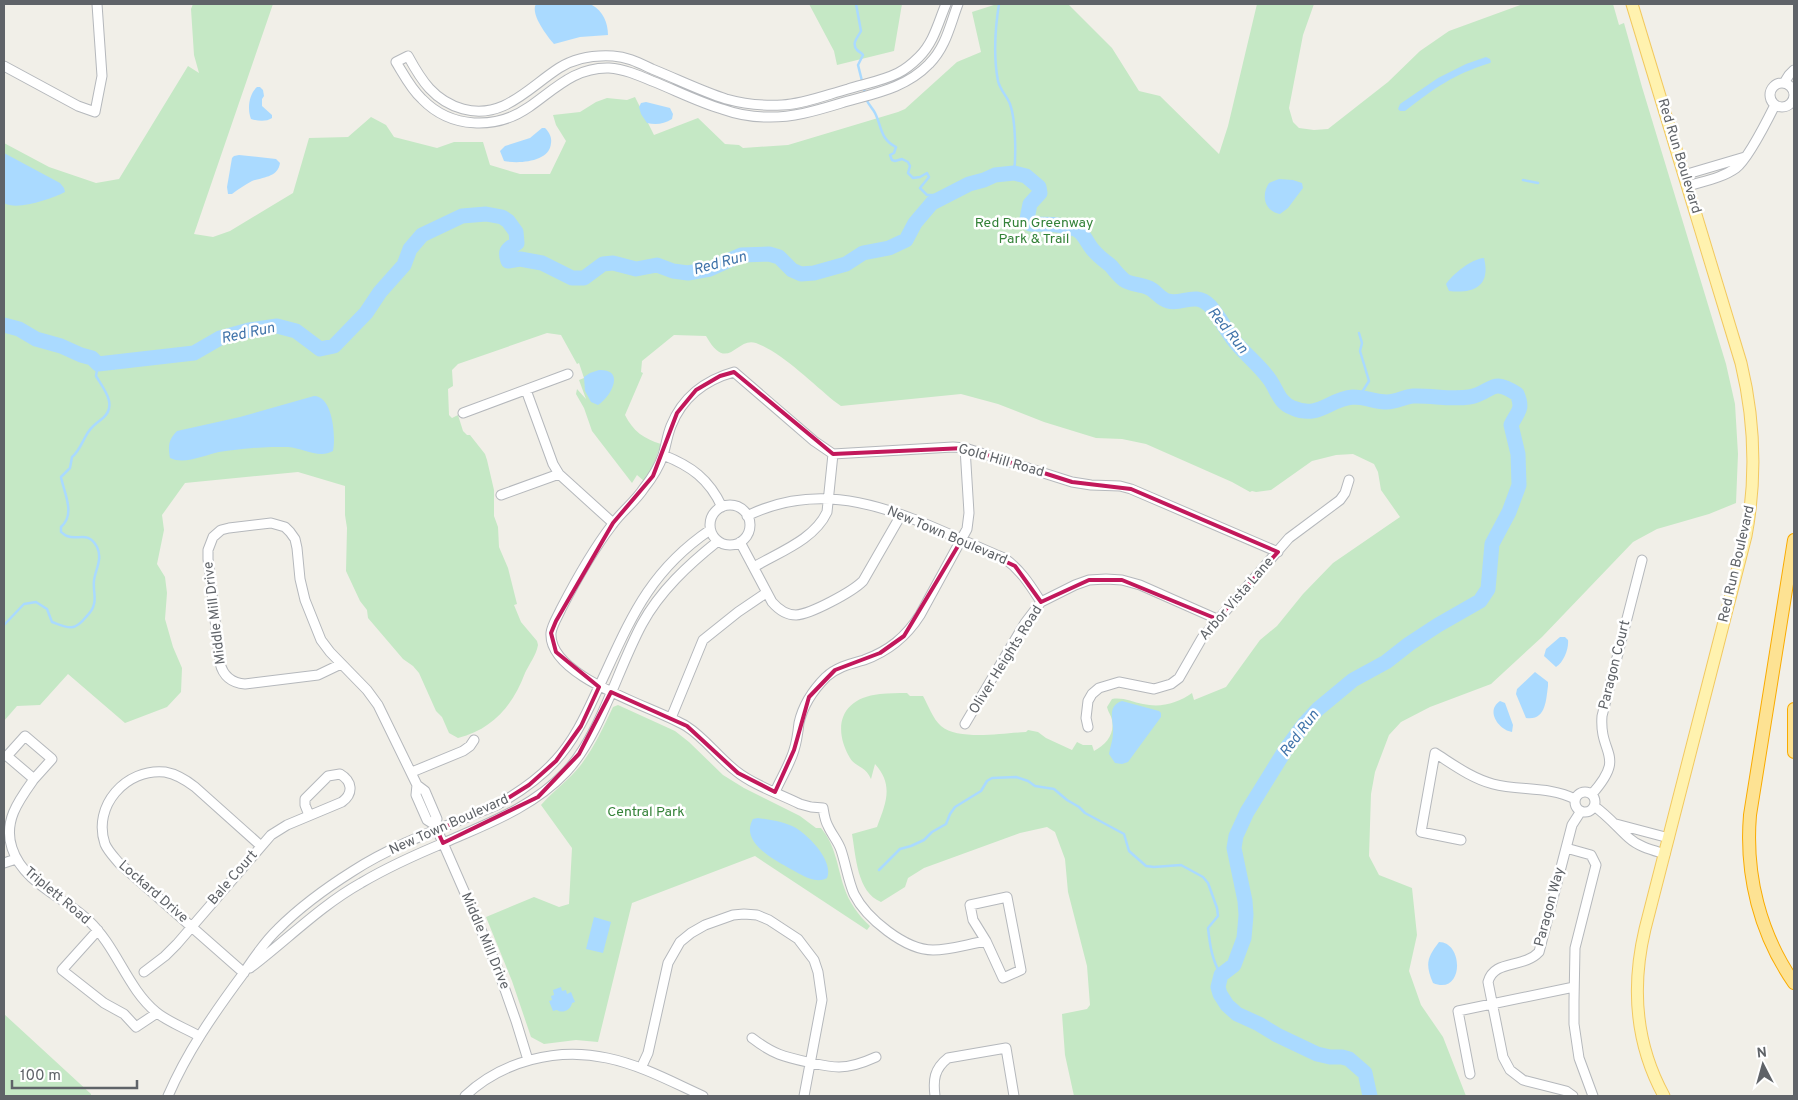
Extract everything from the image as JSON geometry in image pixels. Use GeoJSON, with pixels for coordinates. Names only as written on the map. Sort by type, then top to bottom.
{"type":"FeatureCollection","features":[{"type":"Feature","properties":{"kind":"highway"},"geometry":{"type":"LineString","coordinates":[[1794,540],[1750,815],[1749,845],[1753,884],[1761,918],[1772,946],[1794,983]]}},
{"type":"Feature","properties":{"kind":"highway"},"geometry":{"type":"LineString","coordinates":[[1794,710],[1794,752]]}},
{"type":"Feature","properties":{"kind":"main road","name":"Red Run Boulevard"},"geometry":{"type":"LineString","coordinates":[[1632,4],[1744,371],[1752,417],[1754,468],[1752,500],[1746,536],[1640,951],[1636,992],[1638,1016],[1644,1049],[1650,1068],[1664,1096]]}},
{"type":"Feature","properties":{"kind":"street"},"geometry":{"type":"LineString","coordinates":[[4,66],[78,106],[95,112],[102,76],[97,4]]}},
{"type":"Feature","properties":{"kind":"street"},"geometry":{"type":"LineString","coordinates":[[946,4],[936,32],[926,49],[904,69],[886,78],[846,90],[783,105],[754,104],[725,98],[630,59],[598,56],[585,58],[560,68],[523,96],[503,107],[480,111],[455,107],[436,96],[423,82],[408,56],[396,62],[413,89],[429,106],[440,114],[480,124],[506,119],[530,107],[560,83],[575,74],[598,68],[626,70],[721,109],[753,117],[799,114],[889,90],[914,77],[936,58],[947,37],[958,4]]}},
{"type":"Feature","properties":{"kind":"street"},"geometry":{"type":"LineString","coordinates":[[1784,83],[1794,70]]}},
{"type":"Feature","properties":{"kind":"street"},"geometry":{"type":"LineString","coordinates":[[1784,83],[1792,90],[1792,100],[1783,107],[1775,105],[1770,100],[1770,92],[1777,84],[1784,83]]}},
{"type":"Feature","properties":{"kind":"street"},"geometry":{"type":"LineString","coordinates":[[1686,180],[1745,157],[1775,105]]}},
{"type":"Feature","properties":{"kind":"street"},"geometry":{"type":"LineString","coordinates":[[754,567],[810,535],[824,519],[827,512],[833,454],[814,441],[734,372],[707,382],[686,400],[677,412],[670,427],[663,455],[653,476],[613,523],[572,587],[551,633],[552,644],[564,661],[599,686],[671,718],[692,731],[738,773],[800,804],[822,808],[828,826],[841,849],[852,889],[862,908],[871,918],[905,942],[930,950],[945,950],[986,941]]}},
{"type":"Feature","properties":{"kind":"street"},"geometry":{"type":"LineString","coordinates":[[463,413],[568,374]]}},
{"type":"Feature","properties":{"kind":"street"},"geometry":{"type":"LineString","coordinates":[[526,390],[553,464],[559,474],[613,523]]}},
{"type":"Feature","properties":{"kind":"street","name":"Gold Hill Road"},"geometry":{"type":"LineString","coordinates":[[833,454],[953,447],[965,448],[1072,482],[1120,486],[1132,489],[1278,552]]}},
{"type":"Feature","properties":{"kind":"street"},"geometry":{"type":"LineString","coordinates":[[775,792],[794,750],[800,722],[809,697],[826,677],[835,670],[880,653],[904,636],[920,615],[961,540],[969,521],[965,448]]}},
{"type":"Feature","properties":{"kind":"street"},"geometry":{"type":"LineString","coordinates":[[663,455],[684,464],[697,474],[716,494],[722,507]]}},
{"type":"Feature","properties":{"kind":"street"},"geometry":{"type":"LineString","coordinates":[[501,495],[559,474]]}},
{"type":"Feature","properties":{"kind":"street","name":"Arbor Vista Lane"},"geometry":{"type":"LineString","coordinates":[[1088,727],[1086,718],[1088,701],[1099,688],[1119,682],[1154,689],[1171,684],[1179,678],[1202,638],[1217,619],[1297,531],[1340,500],[1345,493],[1349,480]]}},
{"type":"Feature","properties":{"kind":"street","name":"New Town Boulevard"},"geometry":{"type":"LineString","coordinates":[[748,516],[772,505],[801,498],[828,498],[868,505],[901,515],[1004,558],[1025,577],[1041,602]]}},
{"type":"Feature","properties":{"kind":"street"},"geometry":{"type":"LineString","coordinates":[[729,505],[738,507],[748,516],[749,532],[740,542],[728,545],[718,541],[710,530],[711,518],[722,507],[729,505]]}},
{"type":"Feature","properties":{"kind":"street"},"geometry":{"type":"LineString","coordinates":[[740,542],[766,593],[778,609],[794,615],[803,613],[854,590],[863,581],[872,567],[901,515]]}},
{"type":"Feature","properties":{"kind":"street","name":"Middle Mill Drive"},"geometry":{"type":"LineString","coordinates":[[340,664],[318,675],[245,684],[238,684],[226,676],[220,663],[208,559],[208,550],[213,537],[220,530],[271,523],[284,526],[295,539],[300,579],[313,623],[321,640],[340,664],[367,690],[378,706],[412,772],[417,785],[416,795],[427,820],[436,828],[444,843],[496,964],[514,1013],[528,1060]]}},
{"type":"Feature","properties":{"kind":"street","name":"New Town Boulevard"},"geometry":{"type":"LineString","coordinates":[[168,1096],[199,1036],[217,1008],[277,929],[301,908],[354,870],[436,828],[497,805],[515,795],[543,774],[556,760],[580,726],[631,618],[654,582],[682,552],[710,530]]}},
{"type":"Feature","properties":{"kind":"street","name":"New Town Boulevard"},"geometry":{"type":"LineString","coordinates":[[244,973],[348,891],[387,868],[522,808],[552,785],[579,754],[593,730],[642,624],[653,606],[690,564],[718,541]]}},
{"type":"Feature","properties":{"kind":"street","name":"Paragon Court"},"geometry":{"type":"LineString","coordinates":[[1592,794],[1606,775],[1610,766],[1610,756],[1602,728],[1602,716],[1642,560]]}},
{"type":"Feature","properties":{"kind":"street","name":"Oliver Heights Road"},"geometry":{"type":"LineString","coordinates":[[965,724],[1025,623],[1041,602],[1075,585],[1089,580],[1122,580],[1140,585],[1217,619]]}},
{"type":"Feature","properties":{"kind":"street"},"geometry":{"type":"LineString","coordinates":[[671,718],[703,640],[738,612],[766,593]]}},
{"type":"Feature","properties":{"kind":"street","name":"Triplett Road"},"geometry":{"type":"LineString","coordinates":[[34,779],[8,756],[25,736],[52,759],[34,779],[14,810],[9,824],[6,835],[16,860],[34,880],[77,911],[98,930],[113,950],[135,988],[156,1013],[199,1036]]}},
{"type":"Feature","properties":{"kind":"street"},"geometry":{"type":"LineString","coordinates":[[412,772],[463,751],[474,740]]}},
{"type":"Feature","properties":{"kind":"street"},"geometry":{"type":"LineString","coordinates":[[1461,840],[1421,832],[1435,753],[1469,775],[1485,782],[1504,786],[1552,790],[1575,799]]}},
{"type":"Feature","properties":{"kind":"street","name":"Lockard Drive"},"geometry":{"type":"LineString","coordinates":[[244,973],[119,863],[106,845],[103,823],[107,807],[114,793],[122,784],[143,774],[166,772],[177,776],[195,787],[261,846]]}},
{"type":"Feature","properties":{"kind":"street","name":"Bale Court"},"geometry":{"type":"LineString","coordinates":[[144,972],[166,956],[261,846],[278,830],[342,802],[347,798],[350,794],[350,788],[346,777],[340,774],[328,776],[308,794],[305,799],[305,805],[309,815]]}},
{"type":"Feature","properties":{"kind":"street"},"geometry":{"type":"LineString","coordinates":[[1582,792],[1592,794],[1595,800],[1594,806],[1588,811],[1581,811],[1576,806],[1575,799],[1582,792]]}},
{"type":"Feature","properties":{"kind":"street"},"geometry":{"type":"LineString","coordinates":[[1594,806],[1636,842],[1651,850],[1665,854]]}},
{"type":"Feature","properties":{"kind":"street","name":"Paragon Way"},"geometry":{"type":"LineString","coordinates":[[1573,1096],[1566,1091],[1523,1080],[1510,1070],[1502,1057],[1488,982],[1492,973],[1501,967],[1530,960],[1541,947],[1573,821],[1581,811]]}},
{"type":"Feature","properties":{"kind":"street"},"geometry":{"type":"LineString","coordinates":[[1616,824],[1669,838]]}},
{"type":"Feature","properties":{"kind":"street"},"geometry":{"type":"LineString","coordinates":[[1566,848],[1590,855],[1596,865],[1575,948],[1574,987],[1574,1014],[1579,1058],[1594,1096]]}},
{"type":"Feature","properties":{"kind":"street"},"geometry":{"type":"LineString","coordinates":[[4,863],[16,860]]}},
{"type":"Feature","properties":{"kind":"street"},"geometry":{"type":"LineString","coordinates":[[1007,897],[1021,970],[1003,978],[986,941],[973,920],[970,904],[1007,897]]}},
{"type":"Feature","properties":{"kind":"street"},"geometry":{"type":"LineString","coordinates":[[641,1068],[648,1053],[668,963],[680,942],[705,925],[733,915],[757,915],[769,920],[798,939],[814,960],[818,972],[822,1000],[804,1096]]}},
{"type":"Feature","properties":{"kind":"street"},"geometry":{"type":"LineString","coordinates":[[98,930],[62,970],[94,996],[124,1014],[136,1027],[156,1013]]}},
{"type":"Feature","properties":{"kind":"street"},"geometry":{"type":"LineString","coordinates":[[1470,1074],[1458,1011],[1574,987]]}},
{"type":"Feature","properties":{"kind":"street"},"geometry":{"type":"LineString","coordinates":[[752,1038],[778,1055],[839,1067],[852,1066],[876,1056]]}},
{"type":"Feature","properties":{"kind":"street"},"geometry":{"type":"LineString","coordinates":[[935,1096],[934,1076],[942,1062],[948,1058],[1006,1048],[1014,1096]]}},
{"type":"Feature","properties":{"kind":"street"},"geometry":{"type":"LineString","coordinates":[[465,1096],[473,1088],[490,1077],[506,1068],[528,1060],[548,1056],[588,1054],[641,1068],[703,1096]]}},
{"type":"Feature","properties":{"kind":"highlighted area"},"geometry":{"type":"Polygon","coordinates":[[[734,372],[833,454],[965,448],[1072,482],[1131,489],[1278,552],[1217,619],[1122,580],[1089,580],[1041,602],[1015,566],[961,541],[904,636],[880,653],[835,670],[809,697],[794,750],[775,792],[738,773],[687,726],[611,692],[579,754],[538,797],[443,843],[437,830],[497,805],[529,785],[556,761],[581,726],[599,687],[556,652],[551,633],[556,621],[613,523],[653,476],[677,413],[696,390],[720,376],[734,372]]]}},
{"type":"Feature","properties":{"kind":"green space","name":"Red Run Greenway Park & Trail"},"geometry":{"type":"Polygon","coordinates":[[[193,4],[273,4],[194,234],[213,237],[230,231],[293,193],[309,138],[348,137],[371,117],[386,125],[394,137],[437,148],[454,142],[483,142],[490,165],[520,174],[550,174],[566,141],[556,125],[553,115],[580,112],[596,102],[607,98],[627,100],[635,97],[654,135],[698,118],[725,144],[739,145],[743,148],[788,145],[905,109],[957,62],[981,52],[972,12],[997,4],[1068,4],[1112,48],[1139,91],[1160,96],[1219,154],[1228,126],[1257,4],[1314,4],[1303,35],[1289,108],[1293,122],[1299,128],[1314,130],[1328,129],[1388,82],[1420,51],[1449,31],[1523,4],[1613,4],[1619,25],[1624,23],[1726,364],[1735,404],[1738,454],[1736,503],[1709,514],[1657,529],[1633,542],[1542,637],[1491,684],[1430,707],[1401,722],[1389,735],[1375,772],[1371,794],[1369,856],[1379,875],[1412,888],[1417,935],[1409,971],[1421,1005],[1443,1037],[1466,1096],[1074,1096],[1065,1055],[1062,1014],[1087,1009],[1090,1005],[1087,966],[1068,892],[1065,859],[1055,832],[1047,827],[1020,833],[924,868],[908,878],[905,887],[881,902],[873,897],[862,882],[857,863],[852,834],[877,827],[885,802],[886,787],[885,779],[875,764],[871,779],[866,771],[852,761],[845,747],[841,725],[849,708],[856,701],[883,694],[907,693],[910,696],[923,696],[936,720],[949,731],[982,735],[1026,732],[1028,730],[1038,732],[1046,738],[1072,750],[1077,742],[1083,745],[1092,745],[1094,751],[1109,739],[1111,734],[1113,725],[1107,707],[1112,699],[1124,699],[1150,705],[1163,705],[1175,702],[1192,693],[1194,700],[1226,687],[1260,640],[1277,626],[1303,594],[1333,563],[1400,517],[1381,490],[1378,472],[1374,464],[1353,454],[1336,455],[1312,461],[1271,490],[1250,492],[1232,482],[1146,444],[1122,439],[1096,438],[1044,422],[998,404],[961,394],[841,406],[786,361],[756,343],[749,342],[743,344],[726,354],[720,353],[706,336],[674,335],[642,361],[641,372],[643,373],[625,415],[640,434],[649,440],[661,444],[653,466],[645,480],[637,475],[632,483],[592,431],[584,408],[576,394],[577,389],[586,399],[579,380],[584,378],[579,363],[577,364],[561,335],[547,333],[458,364],[452,370],[453,386],[448,389],[449,415],[452,418],[458,415],[463,431],[470,435],[485,454],[494,490],[494,516],[498,527],[499,547],[508,568],[517,604],[514,605],[521,622],[537,641],[538,645],[520,685],[508,705],[482,729],[458,738],[449,733],[442,717],[436,711],[419,673],[403,659],[368,618],[367,610],[360,601],[346,571],[347,528],[345,486],[298,472],[185,483],[162,515],[164,530],[157,564],[165,577],[167,593],[165,619],[173,647],[182,668],[181,692],[167,707],[125,723],[68,674],[40,705],[17,706],[4,721],[4,143],[49,167],[96,183],[119,179],[188,66],[199,73],[194,55],[191,9],[193,4]]]}},
{"type":"Feature","properties":{"kind":"green space"},"geometry":{"type":"Polygon","coordinates":[[[809,4],[902,4],[894,51],[837,65],[834,51],[809,4]]]}},
{"type":"Feature","properties":{"kind":"green space","name":"Central Park"},"geometry":{"type":"Polygon","coordinates":[[[618,705],[675,731],[723,775],[744,788],[800,816],[816,828],[821,828],[833,849],[848,898],[870,926],[867,930],[755,856],[632,903],[598,1042],[576,1040],[544,1044],[531,1037],[512,981],[486,917],[534,897],[559,907],[569,904],[572,848],[541,805],[580,766],[594,745],[613,707],[618,705]]]}},
{"type":"Feature","properties":{"kind":"green space"},"geometry":{"type":"Polygon","coordinates":[[[4,1014],[91,1094],[91,1096],[4,1096],[4,1014]]]}},
{"type":"Feature","properties":{"kind":"water"},"geometry":{"type":"Polygon","coordinates":[[[574,3],[592,5],[604,18],[608,35],[580,37],[554,44],[537,19],[535,13],[536,4],[574,3]]]}},
{"type":"Feature","properties":{"kind":"water"},"geometry":{"type":"Polygon","coordinates":[[[1486,57],[1490,59],[1490,63],[1465,72],[1444,83],[1405,111],[1398,109],[1400,104],[1438,78],[1466,64],[1486,57]]]}},
{"type":"Feature","properties":{"kind":"water"},"geometry":{"type":"Polygon","coordinates":[[[257,87],[263,90],[262,106],[272,115],[270,119],[262,121],[251,119],[249,102],[257,87]]]}},
{"type":"Feature","properties":{"kind":"water"},"geometry":{"type":"Polygon","coordinates":[[[646,102],[670,108],[673,114],[672,119],[660,124],[647,123],[639,107],[641,103],[646,102]]]}},
{"type":"Feature","properties":{"kind":"water"},"geometry":{"type":"Polygon","coordinates":[[[542,128],[545,128],[551,139],[549,149],[545,154],[540,158],[525,162],[504,161],[500,151],[505,146],[530,138],[542,128]]]}},
{"type":"Feature","properties":{"kind":"water"},"geometry":{"type":"Polygon","coordinates":[[[4,153],[60,183],[65,192],[43,201],[25,205],[17,206],[4,203],[4,153]]]}},
{"type":"Feature","properties":{"kind":"water"},"geometry":{"type":"Polygon","coordinates":[[[239,155],[276,159],[280,163],[279,168],[273,174],[252,181],[232,194],[228,194],[227,187],[232,158],[239,155]]]}},
{"type":"Feature","properties":{"kind":"water"},"geometry":{"type":"Polygon","coordinates":[[[1279,179],[1302,183],[1303,188],[1288,208],[1280,214],[1270,210],[1265,197],[1269,183],[1279,179]]]}},
{"type":"Feature","properties":{"kind":"water"},"geometry":{"type":"Polygon","coordinates":[[[1484,258],[1485,275],[1483,282],[1479,286],[1466,291],[1449,291],[1446,284],[1453,276],[1468,264],[1484,258]]]}},
{"type":"Feature","properties":{"kind":"water"},"geometry":{"type":"Polygon","coordinates":[[[599,370],[612,374],[614,384],[607,396],[598,405],[591,402],[585,391],[584,377],[599,370]]]}},
{"type":"Feature","properties":{"kind":"water"},"geometry":{"type":"Polygon","coordinates":[[[314,396],[320,398],[325,403],[332,418],[333,451],[322,454],[288,447],[262,447],[219,452],[188,460],[170,458],[169,444],[177,431],[240,417],[314,396]]]}},
{"type":"Feature","properties":{"kind":"water"},"geometry":{"type":"Polygon","coordinates":[[[1560,637],[1565,637],[1568,640],[1568,647],[1564,658],[1556,667],[1544,656],[1546,649],[1560,637]]]}},
{"type":"Feature","properties":{"kind":"water"},"geometry":{"type":"Polygon","coordinates":[[[1535,672],[1548,682],[1545,703],[1538,716],[1526,718],[1516,694],[1517,689],[1535,672]]]}},
{"type":"Feature","properties":{"kind":"water"},"geometry":{"type":"Polygon","coordinates":[[[1122,701],[1159,711],[1161,717],[1128,762],[1122,764],[1115,763],[1109,754],[1113,736],[1112,710],[1117,703],[1122,701]]]}},
{"type":"Feature","properties":{"kind":"water"},"geometry":{"type":"Polygon","coordinates":[[[1500,701],[1505,703],[1513,725],[1512,732],[1503,728],[1494,715],[1496,705],[1500,701]]]}},
{"type":"Feature","properties":{"kind":"water"},"geometry":{"type":"Polygon","coordinates":[[[758,818],[787,824],[796,828],[807,837],[824,857],[828,871],[827,878],[817,880],[807,877],[773,859],[759,848],[751,835],[750,827],[753,819],[758,818]]]}},
{"type":"Feature","properties":{"kind":"water"},"geometry":{"type":"Polygon","coordinates":[[[594,917],[611,922],[603,953],[586,949],[594,917]]]}},
{"type":"Feature","properties":{"kind":"water"},"geometry":{"type":"Polygon","coordinates":[[[1439,942],[1447,944],[1453,950],[1457,967],[1451,982],[1443,985],[1433,983],[1428,966],[1432,952],[1439,942]]]}},
{"type":"Feature","properties":{"kind":"water"},"geometry":{"type":"Polygon","coordinates":[[[561,987],[562,991],[566,990],[567,994],[571,992],[575,1002],[566,1011],[553,1011],[549,1001],[552,1000],[551,996],[554,995],[553,990],[561,987]]]}},
{"type":"Feature","properties":{"kind":"waterway"},"geometry":{"type":"LineString","coordinates":[[856,4],[861,31],[856,40],[855,47],[863,55],[858,65],[865,93]]}},
{"type":"Feature","properties":{"kind":"waterway"},"geometry":{"type":"LineString","coordinates":[[999,4],[995,62],[999,84],[1012,111],[1015,148],[1014,173]]}},
{"type":"Feature","properties":{"kind":"waterway"},"geometry":{"type":"LineString","coordinates":[[866,98],[875,113],[884,136],[896,147],[894,153],[890,155],[892,160],[902,159],[908,162],[910,166],[908,173],[913,178],[927,173],[929,177],[920,188],[927,195],[934,195],[937,200]]}},
{"type":"Feature","properties":{"kind":"waterway","name":"Red Run"},"geometry":{"type":"LineString","coordinates":[[4,325],[19,329],[36,339],[92,358],[98,364],[194,353],[220,338],[249,330],[277,326],[296,331],[320,349],[334,346],[366,313],[380,292],[404,265],[410,249],[422,235],[462,216],[486,214],[502,217],[508,221],[516,232],[517,243],[508,250],[506,254],[508,261],[520,259],[542,263],[572,278],[584,278],[603,264],[613,263],[636,269],[657,265],[673,271],[688,273],[710,269],[741,255],[769,254],[779,257],[792,270],[801,274],[814,273],[846,264],[863,253],[889,248],[906,240],[915,223],[932,203],[969,184],[995,175],[1014,173],[1026,176],[1039,187],[1040,193],[1030,204],[1027,219],[1030,224],[1058,225],[1078,231],[1096,253],[1124,280],[1149,288],[1165,300],[1173,302],[1199,299],[1205,302],[1214,310],[1236,343],[1266,375],[1281,400],[1288,406],[1302,411],[1310,411],[1345,398],[1353,397],[1387,402],[1413,396],[1469,397],[1496,386],[1501,386],[1517,394],[1520,407],[1511,425],[1518,454],[1519,485],[1509,512],[1492,544],[1488,589],[1480,601],[1438,625],[1386,662],[1353,680],[1318,709],[1286,749],[1247,812],[1236,836],[1234,848],[1245,901],[1244,938],[1234,965],[1221,975],[1218,987],[1220,994],[1227,1005],[1237,1014],[1277,1035],[1317,1054],[1349,1059],[1365,1073],[1370,1096]]}},
{"type":"Feature","properties":{"kind":"waterway"},"geometry":{"type":"LineString","coordinates":[[1523,180],[1538,183]]}},
{"type":"Feature","properties":{"kind":"waterway"},"geometry":{"type":"LineString","coordinates":[[1359,333],[1362,343],[1360,351],[1369,381],[1359,397]]}},
{"type":"Feature","properties":{"kind":"waterway"},"geometry":{"type":"LineString","coordinates":[[4,625],[24,604],[36,602],[47,609],[52,622],[67,627],[74,627],[82,622],[93,606],[95,599],[94,581],[99,551],[90,539],[66,536],[61,532],[61,527],[68,516],[68,503],[61,477],[70,468],[72,457],[89,431],[103,418],[109,408],[108,397],[96,376],[98,364]]}},
{"type":"Feature","properties":{"kind":"waterway"},"geometry":{"type":"LineString","coordinates":[[879,870],[900,849],[924,840],[932,832],[946,824],[955,807],[981,791],[987,781],[992,778],[1016,777],[1028,781],[1035,786],[1054,789],[1085,813],[1124,834],[1129,851],[1146,866],[1181,865],[1203,877],[1208,883],[1217,908],[1218,916],[1208,928],[1215,964],[1221,975]]}}]}
